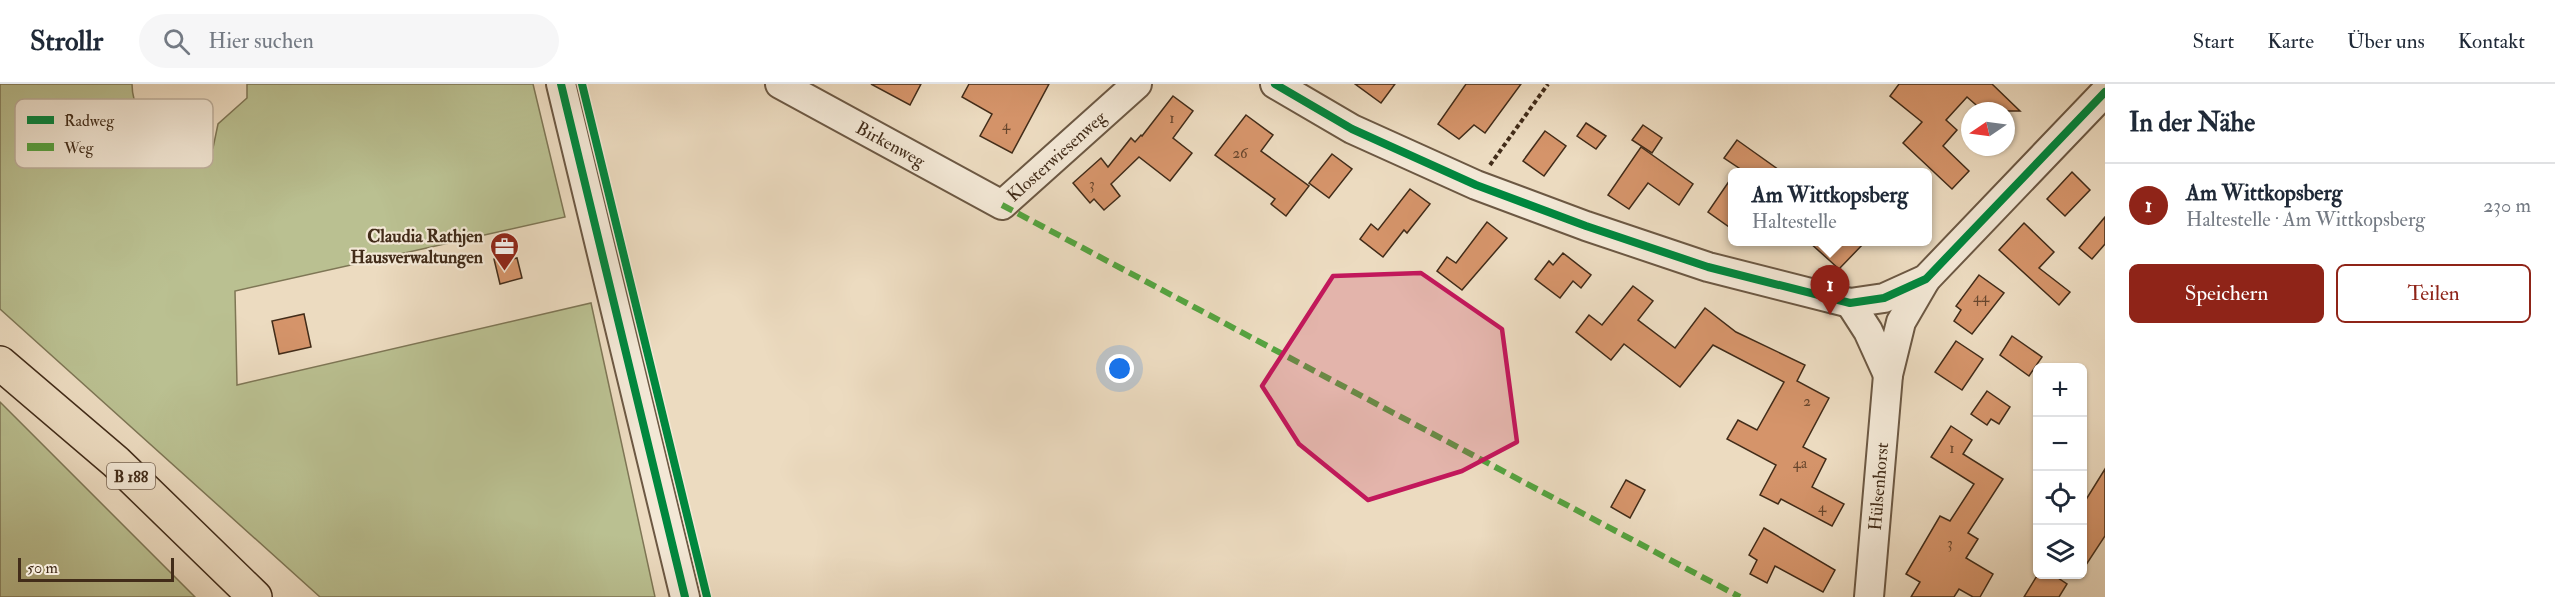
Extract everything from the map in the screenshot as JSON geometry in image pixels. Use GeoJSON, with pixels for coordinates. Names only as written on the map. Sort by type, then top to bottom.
{"type":"FeatureCollection","features":[{"type":"Feature","properties":{"kind":"main road","name":"B 188"},"geometry":{"type":"LineString","coordinates":[[0,363],[116,462],[255,597]]}},
{"type":"Feature","properties":{"kind":"street"},"geometry":{"type":"LineString","coordinates":[[561,84],[686,597]]}},
{"type":"Feature","properties":{"kind":"street","name":"Birkenweg"},"geometry":{"type":"LineString","coordinates":[[780,84],[1002,205]]}},
{"type":"Feature","properties":{"kind":"street","name":"Klosterwiesenweg"},"geometry":{"type":"LineString","coordinates":[[1002,205],[1137,84]]}},
{"type":"Feature","properties":{"kind":"street"},"geometry":{"type":"LineString","coordinates":[[1275,84],[1352,129],[1476,185],[1586,226],[1708,267],[1850,303],[1884,298],[1926,279],[2105,92]]}},
{"type":"Feature","properties":{"kind":"street","name":"Hülsenhorst"},"geometry":{"type":"LineString","coordinates":[[1869,597],[1888,375],[1901,322],[1926,279]]}},
{"type":"Feature","properties":{"kind":"street","name":"Hülsenhorst"},"geometry":{"type":"LineString","coordinates":[[1850,303],[1868,331],[1888,375]]}},
{"type":"Feature","properties":{"kind":"path"},"geometry":{"type":"LineString","coordinates":[[1476,185],[1548,84]]}},
{"type":"Feature","properties":{"kind":"highlighted area"},"geometry":{"type":"Polygon","coordinates":[[[1421,273],[1502,329],[1517,442],[1462,471],[1368,500],[1299,444],[1262,386],[1333,276],[1421,273]]]}},
{"type":"Feature","properties":{"kind":"green space"},"geometry":{"type":"Polygon","coordinates":[[[0,84],[132,84],[134,99],[15,99],[15,168],[213,168],[213,148],[218,124],[247,98],[247,84],[533,84],[565,217],[235,291],[237,385],[591,303],[655,597],[320,597],[0,309],[0,84]]]}},
{"type":"Feature","properties":{"kind":"green space"},"geometry":{"type":"Polygon","coordinates":[[[0,402],[195,597],[0,597],[0,402]]]}},
{"type":"Feature","properties":{"kind":"building"},"geometry":{"type":"Polygon","coordinates":[[[871,84],[921,84],[910,105],[871,84]]]}},
{"type":"Feature","properties":{"kind":"building"},"geometry":{"type":"Polygon","coordinates":[[[969,84],[1049,84],[1012,153],[980,136],[992,114],[962,97],[969,84]]]}},
{"type":"Feature","properties":{"kind":"building"},"geometry":{"type":"Polygon","coordinates":[[[1355,84],[1395,84],[1381,103],[1355,84]]]}},
{"type":"Feature","properties":{"kind":"building"},"geometry":{"type":"Polygon","coordinates":[[[1466,84],[1521,84],[1485,133],[1474,125],[1459,139],[1438,124],[1466,84]]]}},
{"type":"Feature","properties":{"kind":"building"},"geometry":{"type":"Polygon","coordinates":[[[1899,84],[1992,84],[2011,102],[1973,102],[1967,97],[1946,120],[1957,130],[1943,146],[1969,171],[1952,189],[1903,143],[1922,122],[1890,96],[1899,84]]]}},
{"type":"Feature","properties":{"kind":"building"},"geometry":{"type":"Polygon","coordinates":[[[1173,96],[1193,111],[1173,138],[1192,153],[1170,181],[1139,157],[1111,184],[1120,196],[1104,210],[1094,199],[1090,203],[1073,183],[1101,158],[1108,167],[1131,138],[1135,142],[1142,136],[1173,96]]]}},
{"type":"Feature","properties":{"kind":"building"},"geometry":{"type":"Polygon","coordinates":[[[1246,115],[1273,135],[1261,151],[1309,186],[1286,216],[1271,204],[1275,199],[1215,155],[1246,115]]]}},
{"type":"Feature","properties":{"kind":"building"},"geometry":{"type":"Polygon","coordinates":[[[1586,123],[1606,136],[1596,149],[1577,136],[1586,123]]]}},
{"type":"Feature","properties":{"kind":"building"},"geometry":{"type":"Polygon","coordinates":[[[1643,125],[1662,138],[1652,153],[1632,140],[1643,125]]]}},
{"type":"Feature","properties":{"kind":"building"},"geometry":{"type":"Polygon","coordinates":[[[1545,131],[1566,146],[1544,176],[1523,161],[1545,131]]]}},
{"type":"Feature","properties":{"kind":"building"},"geometry":{"type":"Polygon","coordinates":[[[1737,140],[1776,168],[1739,168],[1724,158],[1737,140]]]}},
{"type":"Feature","properties":{"kind":"building"},"geometry":{"type":"Polygon","coordinates":[[[1641,147],[1693,184],[1679,205],[1648,183],[1629,209],[1608,195],[1641,147]]]}},
{"type":"Feature","properties":{"kind":"building"},"geometry":{"type":"Polygon","coordinates":[[[1332,154],[1352,169],[1329,198],[1309,183],[1332,154]]]}},
{"type":"Feature","properties":{"kind":"building"},"geometry":{"type":"Polygon","coordinates":[[[2072,172],[2090,190],[2065,216],[2047,199],[2072,172]]]}},
{"type":"Feature","properties":{"kind":"building"},"geometry":{"type":"Polygon","coordinates":[[[1728,183],[1728,226],[1708,212],[1728,183]]]}},
{"type":"Feature","properties":{"kind":"building"},"geometry":{"type":"Polygon","coordinates":[[[1410,189],[1430,204],[1407,233],[1404,230],[1383,257],[1360,239],[1371,224],[1378,230],[1410,189]]]}},
{"type":"Feature","properties":{"kind":"building"},"geometry":{"type":"Polygon","coordinates":[[[2105,217],[2105,244],[2092,259],[2079,248],[2105,217]]]}},
{"type":"Feature","properties":{"kind":"building"},"geometry":{"type":"Polygon","coordinates":[[[1487,222],[1507,238],[1462,290],[1437,271],[1447,257],[1456,263],[1487,222]]]}},
{"type":"Feature","properties":{"kind":"building"},"geometry":{"type":"Polygon","coordinates":[[[2024,223],[2054,252],[2039,268],[2070,292],[2059,305],[1999,250],[2024,223]]]}},
{"type":"Feature","properties":{"kind":"building"},"geometry":{"type":"Polygon","coordinates":[[[1813,246],[1861,246],[1839,269],[1813,246]]]}},
{"type":"Feature","properties":{"kind":"building"},"geometry":{"type":"Polygon","coordinates":[[[1563,253],[1591,275],[1581,288],[1573,281],[1560,298],[1535,279],[1549,261],[1553,265],[1563,253]]]}},
{"type":"Feature","properties":{"kind":"building"},"geometry":{"type":"Polygon","coordinates":[[[511,255],[512,259],[517,258],[522,278],[500,284],[494,259],[511,255]]]}},
{"type":"Feature","properties":{"kind":"building"},"geometry":{"type":"Polygon","coordinates":[[[1979,275],[2004,293],[1972,334],[1954,321],[1961,310],[1956,306],[1979,275]]]}},
{"type":"Feature","properties":{"kind":"building"},"geometry":{"type":"Polygon","coordinates":[[[1633,286],[1653,301],[1638,320],[1675,348],[1705,308],[1736,332],[1805,365],[1797,381],[1829,398],[1803,447],[1826,459],[1812,487],[1844,504],[1832,526],[1781,499],[1778,504],[1760,495],[1776,465],[1727,439],[1738,420],[1757,430],[1784,382],[1713,345],[1680,387],[1624,344],[1611,360],[1576,332],[1589,315],[1602,325],[1633,286]]]}},
{"type":"Feature","properties":{"kind":"building"},"geometry":{"type":"Polygon","coordinates":[[[304,314],[311,347],[279,354],[272,321],[304,314]]]}},
{"type":"Feature","properties":{"kind":"building"},"geometry":{"type":"Polygon","coordinates":[[[2012,336],[2042,357],[2038,363],[2033,363],[2033,370],[2029,376],[2000,355],[2012,336]]]}},
{"type":"Feature","properties":{"kind":"building"},"geometry":{"type":"Polygon","coordinates":[[[1956,341],[1983,359],[1962,390],[1935,372],[1956,341]]]}},
{"type":"Feature","properties":{"kind":"building"},"geometry":{"type":"Polygon","coordinates":[[[1987,391],[2010,407],[1999,424],[1991,419],[1987,425],[1971,414],[1987,391]]]}},
{"type":"Feature","properties":{"kind":"building"},"geometry":{"type":"Polygon","coordinates":[[[1951,426],[1972,440],[1963,454],[2003,479],[1968,533],[1978,539],[1966,558],[1993,574],[1980,597],[1973,597],[1959,589],[1954,597],[1911,597],[1920,582],[1906,574],[1940,516],[1950,521],[1974,484],[1931,457],[1951,426]]]}},
{"type":"Feature","properties":{"kind":"building"},"geometry":{"type":"Polygon","coordinates":[[[2105,469],[2105,536],[2087,563],[2087,525],[2087,498],[2105,469]]]}},
{"type":"Feature","properties":{"kind":"building"},"geometry":{"type":"Polygon","coordinates":[[[1626,480],[1645,490],[1630,518],[1611,507],[1626,480]]]}},
{"type":"Feature","properties":{"kind":"building"},"geometry":{"type":"Polygon","coordinates":[[[1764,528],[1835,570],[1823,592],[1775,566],[1767,583],[1750,574],[1757,560],[1749,555],[1764,528]]]}},
{"type":"Feature","properties":{"kind":"building"},"geometry":{"type":"Polygon","coordinates":[[[2035,579],[2060,579],[2067,584],[2059,597],[2024,597],[2035,579]]]}},
{"type":"Feature","properties":{"kind":"marked path"},"geometry":{"type":"LineString","coordinates":[[1002,205],[1740,597]]}},
{"type":"Feature","properties":{"kind":"cycle path"},"geometry":{"type":"LineString","coordinates":[[561,84],[685,597]]}},
{"type":"Feature","properties":{"kind":"cycle path"},"geometry":{"type":"LineString","coordinates":[[582,84],[707,597]]}},
{"type":"Feature","properties":{"kind":"cycle path"},"geometry":{"type":"LineString","coordinates":[[1275,84],[1352,129],[1476,185],[1586,226],[1708,267],[1850,303],[1884,298],[1926,279],[2105,92]]}},
{"type":"Feature","properties":{"kind":"place","name":"Claudia Rathjen Hausverwaltungen"},"geometry":{"type":"Point","coordinates":[504,272]}},
{"type":"Feature","properties":{"kind":"place","name":"Am Wittkopsberg"},"geometry":{"type":"Point","coordinates":[1830,315]}}]}
